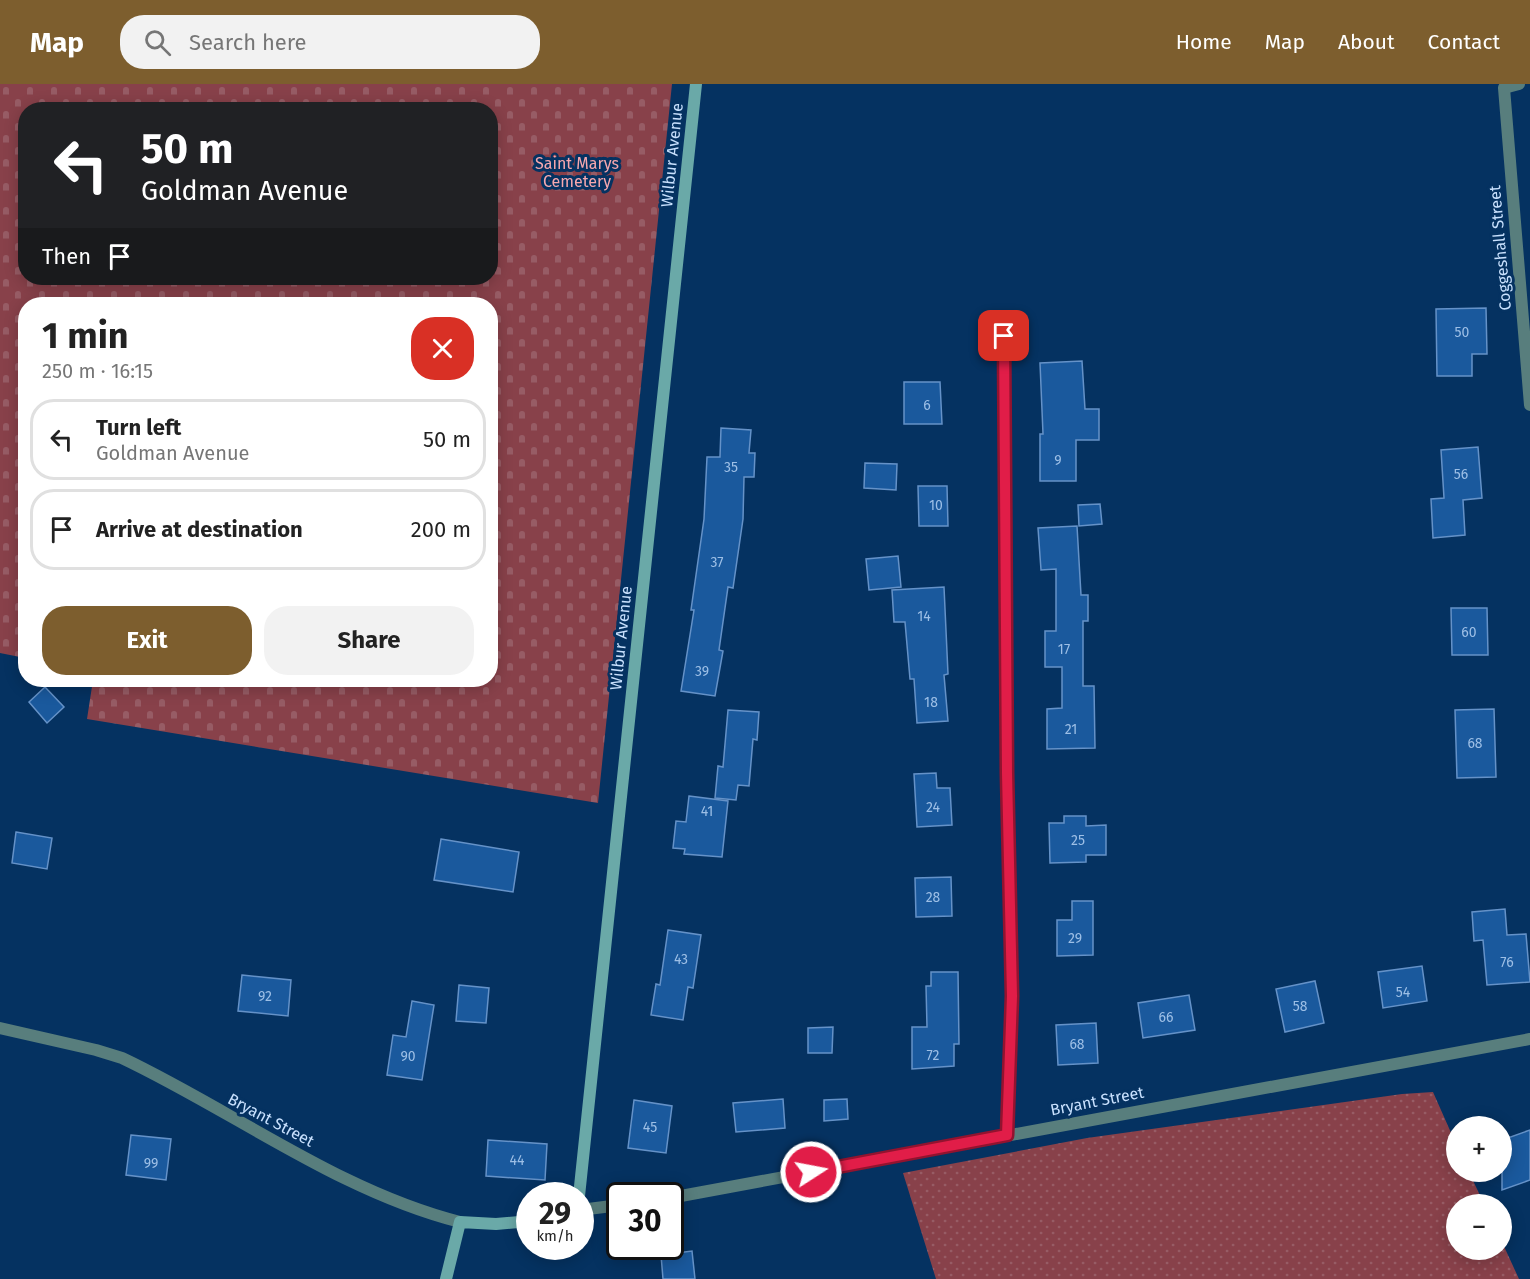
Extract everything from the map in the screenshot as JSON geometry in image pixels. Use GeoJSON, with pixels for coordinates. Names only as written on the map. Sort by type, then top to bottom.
{"type":"FeatureCollection","features":[{"type":"Feature","properties":{"kind":"street","name":"Wilbur Avenue"},"geometry":{"type":"LineString","coordinates":[[580,1182],[696,84]]}},
{"type":"Feature","properties":{"kind":"street","name":"Coggeshall Street"},"geometry":{"type":"LineString","coordinates":[[1519,84],[1504,88],[1530,405]]}},
{"type":"Feature","properties":{"kind":"street"},"geometry":{"type":"LineString","coordinates":[[1004,336],[1007,763],[1012,996],[1007,1135]]}},
{"type":"Feature","properties":{"kind":"street","name":"Bryant Street"},"geometry":{"type":"LineString","coordinates":[[0,1028],[79,1045],[122,1059],[345,1177],[434,1216],[460,1222],[496,1224],[516,1222]]}},
{"type":"Feature","properties":{"kind":"street","name":"Bryant Street"},"geometry":{"type":"LineString","coordinates":[[684,1195],[1530,1039]]}},
{"type":"Feature","properties":{"kind":"street"},"geometry":{"type":"LineString","coordinates":[[447,1279],[460,1222]]}},
{"type":"Feature","properties":{"kind":"green space","name":"Saint Marys Cemetery"},"geometry":{"type":"Polygon","coordinates":[[[0,84],[672,84],[598,803],[87,719],[92,687],[498,687],[498,297],[18,297],[18,657],[0,653],[0,84]]]}},
{"type":"Feature","properties":{"kind":"green space"},"geometry":{"type":"Polygon","coordinates":[[[1433,1092],[1446,1121],[1446,1182],[1474,1182],[1479,1194],[1446,1194],[1446,1260],[1510,1260],[1519,1279],[936,1279],[903,1173],[1087,1138],[1402,1094],[1433,1092]]]}},
{"type":"Feature","properties":{"kind":"building"},"geometry":{"type":"Polygon","coordinates":[[[1486,308],[1487,354],[1472,354],[1472,376],[1437,376],[1436,309],[1486,308]]]}},
{"type":"Feature","properties":{"kind":"building"},"geometry":{"type":"Polygon","coordinates":[[[1082,361],[1085,409],[1099,409],[1099,440],[1076,440],[1076,481],[1040,481],[1040,434],[1043,434],[1040,363],[1082,361]]]}},
{"type":"Feature","properties":{"kind":"building"},"geometry":{"type":"Polygon","coordinates":[[[904,382],[940,382],[942,424],[904,424],[904,382]]]}},
{"type":"Feature","properties":{"kind":"building"},"geometry":{"type":"Polygon","coordinates":[[[721,428],[751,430],[749,453],[755,453],[754,477],[744,477],[743,519],[733,588],[728,587],[719,650],[723,651],[715,696],[681,691],[694,610],[691,610],[704,519],[707,457],[720,457],[721,428]]]}},
{"type":"Feature","properties":{"kind":"building"},"geometry":{"type":"Polygon","coordinates":[[[1478,447],[1482,498],[1463,500],[1465,535],[1433,538],[1431,499],[1444,498],[1441,450],[1478,447]]]}},
{"type":"Feature","properties":{"kind":"building"},"geometry":{"type":"Polygon","coordinates":[[[865,463],[897,464],[896,490],[864,488],[865,463]]]}},
{"type":"Feature","properties":{"kind":"building"},"geometry":{"type":"Polygon","coordinates":[[[918,486],[947,486],[948,526],[919,526],[918,486]]]}},
{"type":"Feature","properties":{"kind":"building"},"geometry":{"type":"Polygon","coordinates":[[[1100,504],[1102,524],[1079,526],[1078,505],[1100,504]]]}},
{"type":"Feature","properties":{"kind":"building"},"geometry":{"type":"Polygon","coordinates":[[[1077,526],[1081,595],[1088,595],[1088,621],[1083,621],[1083,686],[1094,686],[1095,748],[1047,749],[1047,709],[1062,708],[1062,667],[1045,667],[1045,631],[1056,631],[1056,569],[1041,570],[1038,528],[1077,526]]]}},
{"type":"Feature","properties":{"kind":"building"},"geometry":{"type":"Polygon","coordinates":[[[898,556],[901,587],[869,590],[866,559],[898,556]]]}},
{"type":"Feature","properties":{"kind":"building"},"geometry":{"type":"Polygon","coordinates":[[[944,587],[948,674],[944,675],[948,721],[917,723],[914,679],[910,679],[905,622],[894,622],[892,590],[944,587]]]}},
{"type":"Feature","properties":{"kind":"building"},"geometry":{"type":"Polygon","coordinates":[[[1451,608],[1487,608],[1488,655],[1452,655],[1451,608]]]}},
{"type":"Feature","properties":{"kind":"building"},"geometry":{"type":"Polygon","coordinates":[[[45,687],[64,707],[47,723],[29,702],[45,687]]]}},
{"type":"Feature","properties":{"kind":"building"},"geometry":{"type":"Polygon","coordinates":[[[1494,709],[1496,777],[1457,778],[1455,710],[1494,709]]]}},
{"type":"Feature","properties":{"kind":"building"},"geometry":{"type":"Polygon","coordinates":[[[728,710],[759,712],[757,740],[753,739],[749,786],[738,785],[736,800],[715,798],[718,766],[723,767],[728,710]]]}},
{"type":"Feature","properties":{"kind":"building"},"geometry":{"type":"Polygon","coordinates":[[[936,773],[937,788],[950,788],[952,825],[917,827],[914,774],[936,773]]]}},
{"type":"Feature","properties":{"kind":"building"},"geometry":{"type":"Polygon","coordinates":[[[689,796],[728,801],[722,857],[684,854],[685,849],[673,848],[676,821],[686,822],[689,796]]]}},
{"type":"Feature","properties":{"kind":"building"},"geometry":{"type":"Polygon","coordinates":[[[1064,816],[1086,816],[1086,826],[1106,825],[1106,855],[1086,855],[1086,862],[1050,863],[1049,823],[1064,823],[1064,816]]]}},
{"type":"Feature","properties":{"kind":"building"},"geometry":{"type":"Polygon","coordinates":[[[16,832],[52,838],[47,869],[12,863],[16,832]]]}},
{"type":"Feature","properties":{"kind":"building"},"geometry":{"type":"Polygon","coordinates":[[[441,839],[519,852],[513,892],[434,880],[441,839]]]}},
{"type":"Feature","properties":{"kind":"building"},"geometry":{"type":"Polygon","coordinates":[[[951,877],[952,916],[916,917],[915,878],[951,877]]]}},
{"type":"Feature","properties":{"kind":"building"},"geometry":{"type":"Polygon","coordinates":[[[1072,901],[1093,901],[1093,955],[1057,956],[1057,920],[1072,920],[1072,901]]]}},
{"type":"Feature","properties":{"kind":"building"},"geometry":{"type":"Polygon","coordinates":[[[1505,909],[1507,935],[1526,934],[1530,982],[1487,985],[1483,940],[1474,941],[1472,912],[1505,909]]]}},
{"type":"Feature","properties":{"kind":"building"},"geometry":{"type":"Polygon","coordinates":[[[668,930],[701,935],[693,988],[688,987],[683,1020],[651,1015],[656,984],[660,985],[668,930]]]}},
{"type":"Feature","properties":{"kind":"building"},"geometry":{"type":"Polygon","coordinates":[[[1422,966],[1427,1001],[1383,1008],[1378,972],[1422,966]]]}},
{"type":"Feature","properties":{"kind":"building"},"geometry":{"type":"Polygon","coordinates":[[[931,972],[958,972],[959,1044],[954,1044],[954,1066],[912,1069],[912,1027],[927,1027],[926,986],[931,986],[931,972]]]}},
{"type":"Feature","properties":{"kind":"building"},"geometry":{"type":"Polygon","coordinates":[[[242,975],[291,980],[288,1016],[238,1011],[242,975]]]}},
{"type":"Feature","properties":{"kind":"building"},"geometry":{"type":"Polygon","coordinates":[[[1315,981],[1324,1023],[1285,1032],[1276,989],[1315,981]]]}},
{"type":"Feature","properties":{"kind":"building"},"geometry":{"type":"Polygon","coordinates":[[[459,985],[489,988],[486,1023],[456,1021],[459,985]]]}},
{"type":"Feature","properties":{"kind":"building"},"geometry":{"type":"Polygon","coordinates":[[[1189,995],[1195,1030],[1143,1038],[1138,1003],[1189,995]]]}},
{"type":"Feature","properties":{"kind":"building"},"geometry":{"type":"Polygon","coordinates":[[[412,1001],[434,1005],[422,1080],[387,1075],[393,1035],[406,1037],[412,1001]]]}},
{"type":"Feature","properties":{"kind":"building"},"geometry":{"type":"Polygon","coordinates":[[[1096,1023],[1098,1063],[1058,1065],[1056,1025],[1096,1023]]]}},
{"type":"Feature","properties":{"kind":"building"},"geometry":{"type":"Polygon","coordinates":[[[833,1027],[832,1053],[808,1053],[808,1028],[833,1027]]]}},
{"type":"Feature","properties":{"kind":"building"},"geometry":{"type":"Polygon","coordinates":[[[783,1099],[785,1128],[736,1132],[733,1103],[783,1099]]]}},
{"type":"Feature","properties":{"kind":"building"},"geometry":{"type":"Polygon","coordinates":[[[847,1099],[848,1119],[824,1121],[824,1100],[847,1099]]]}},
{"type":"Feature","properties":{"kind":"building"},"geometry":{"type":"Polygon","coordinates":[[[634,1100],[672,1106],[666,1153],[628,1148],[634,1100]]]}},
{"type":"Feature","properties":{"kind":"building"},"geometry":{"type":"Polygon","coordinates":[[[1530,1130],[1530,1180],[1502,1190],[1502,1182],[1512,1182],[1512,1136],[1530,1130]]]}},
{"type":"Feature","properties":{"kind":"building"},"geometry":{"type":"Polygon","coordinates":[[[131,1135],[171,1139],[166,1180],[126,1175],[131,1135]]]}},
{"type":"Feature","properties":{"kind":"building"},"geometry":{"type":"Polygon","coordinates":[[[488,1140],[547,1144],[545,1180],[486,1176],[488,1140]]]}},
{"type":"Feature","properties":{"kind":"building"},"geometry":{"type":"Polygon","coordinates":[[[692,1251],[695,1279],[663,1279],[661,1260],[684,1260],[684,1252],[692,1251]]]}},
{"type":"Feature","properties":{"kind":"route"},"geometry":{"type":"LineString","coordinates":[[811,1172],[1007,1135],[1012,996],[1007,773],[1004,336]]}}]}
